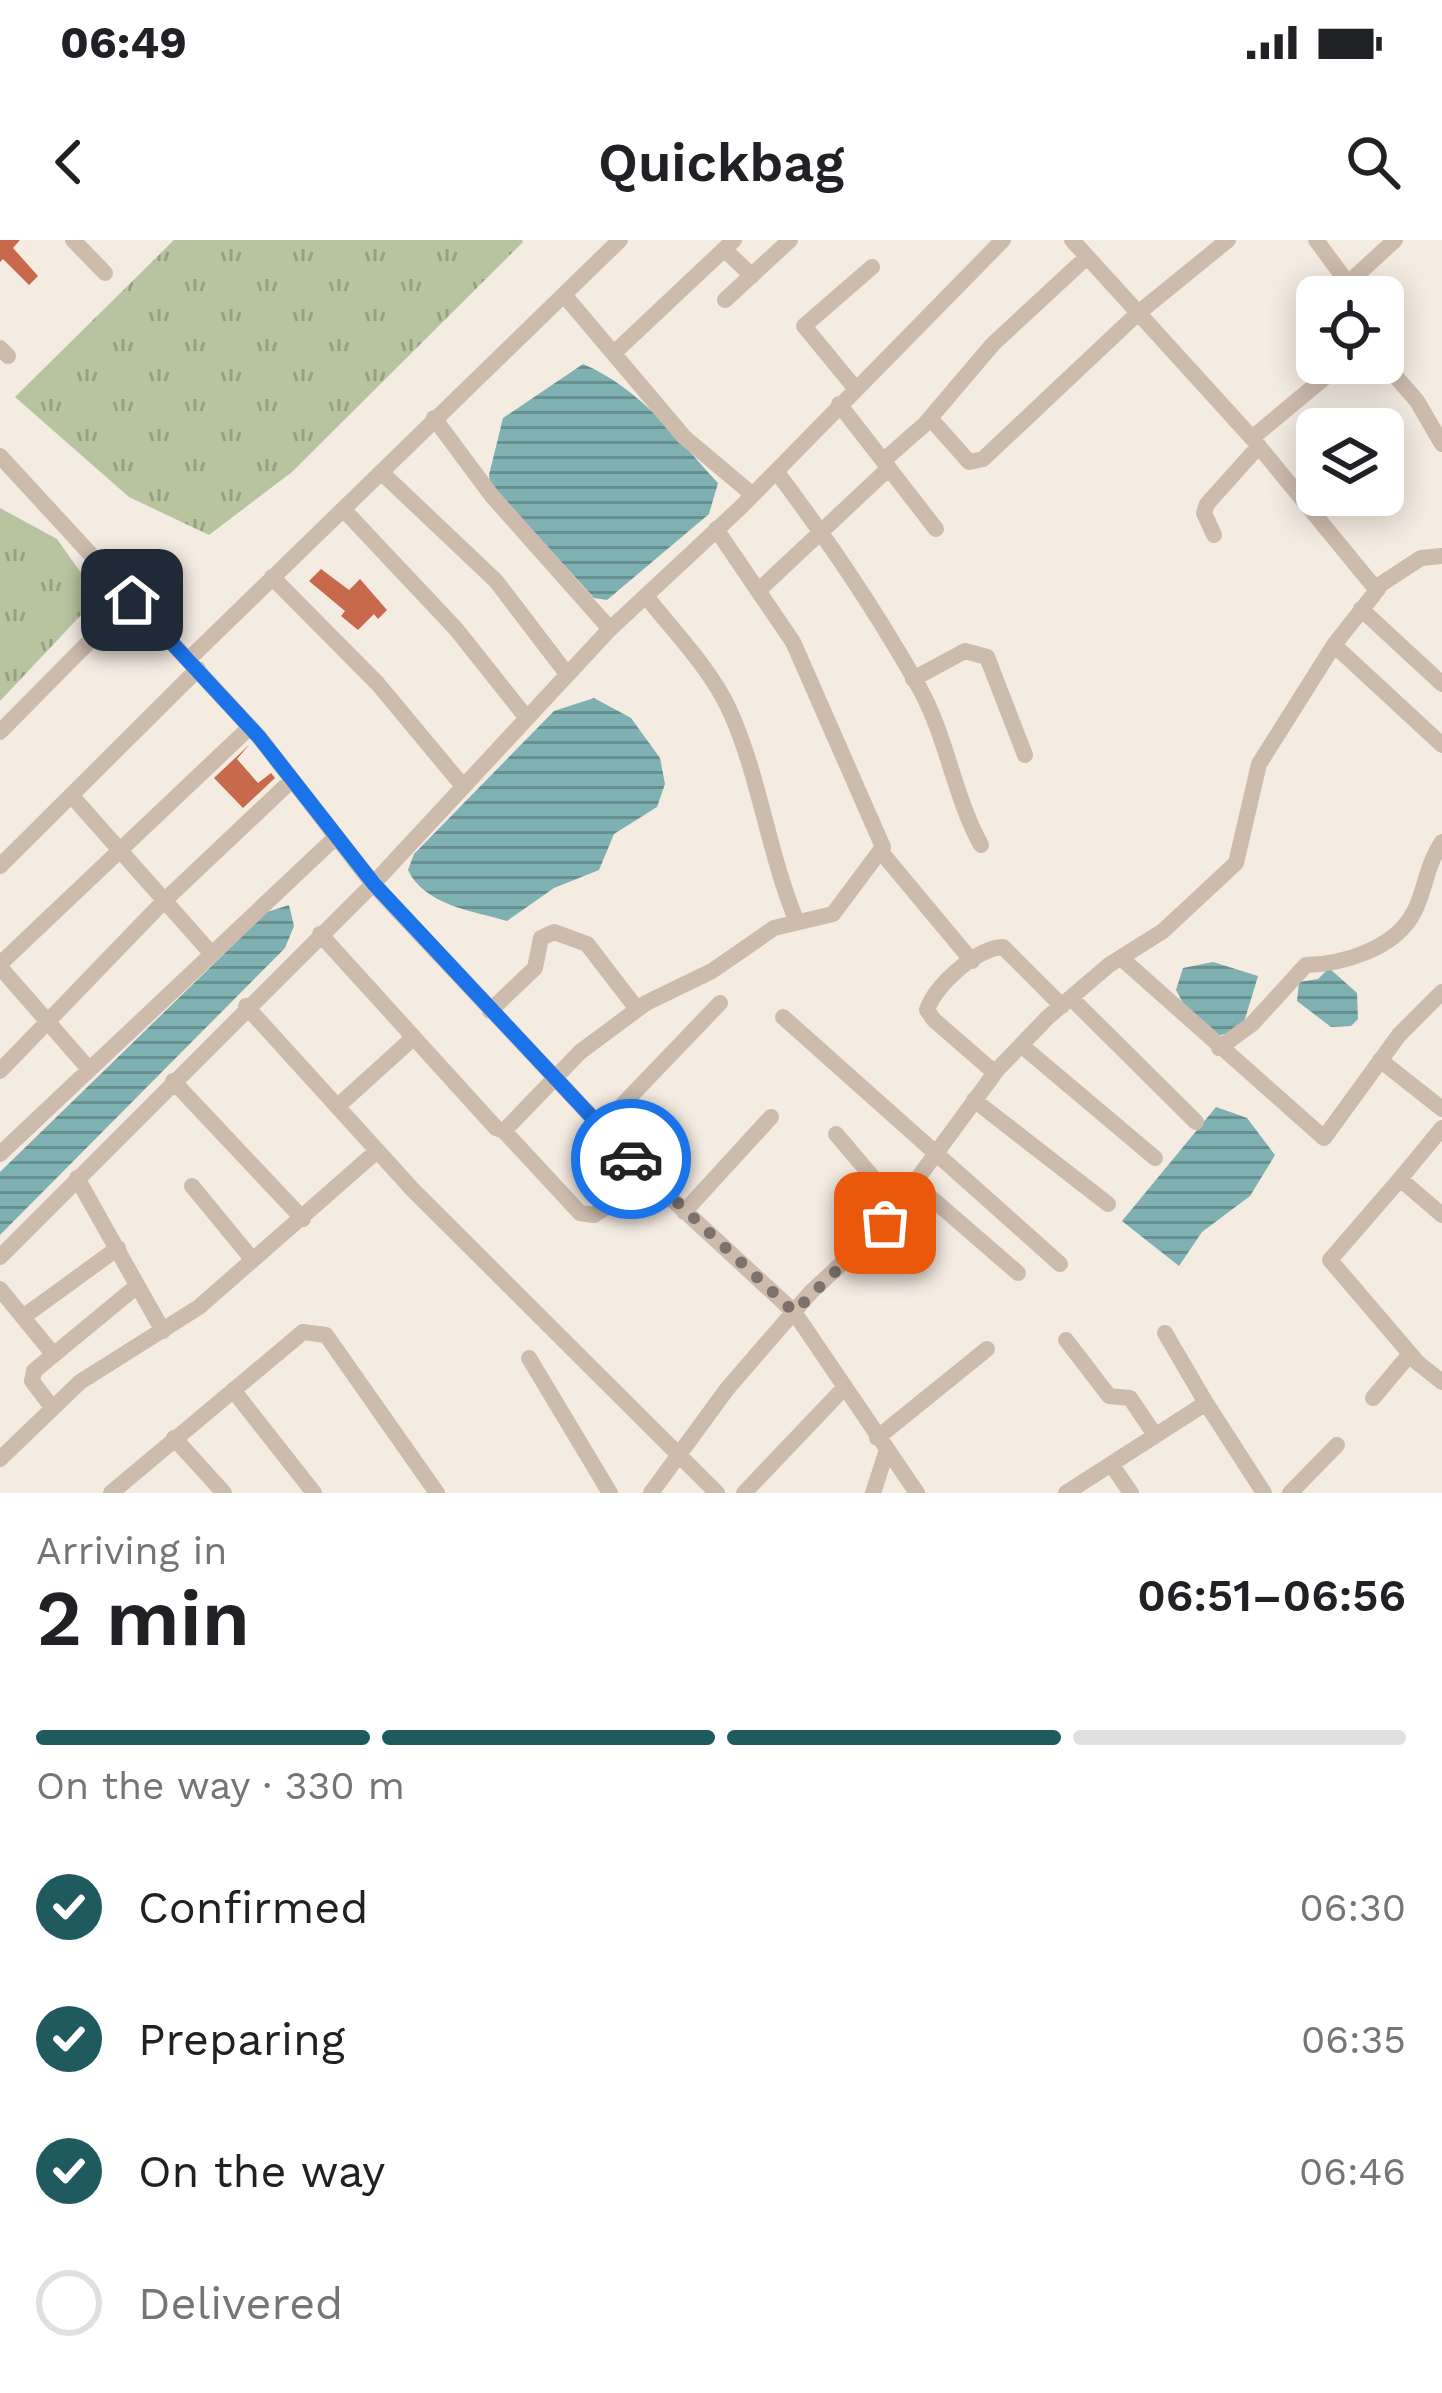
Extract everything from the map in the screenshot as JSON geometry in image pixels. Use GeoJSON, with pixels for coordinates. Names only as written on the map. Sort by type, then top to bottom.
{"type":"FeatureCollection","features":[{"type":"Feature","properties":{"kind":"street"},"geometry":{"type":"LineString","coordinates":[[73,240],[105,273]]}},
{"type":"Feature","properties":{"kind":"street"},"geometry":{"type":"LineString","coordinates":[[0,866],[272,577],[620,240]]}},
{"type":"Feature","properties":{"kind":"street"},"geometry":{"type":"LineString","coordinates":[[725,300],[790,240]]}},
{"type":"Feature","properties":{"kind":"street"},"geometry":{"type":"LineString","coordinates":[[0,1257],[246,1006],[374,884],[610,629],[753,495],[1003,240]]}},
{"type":"Feature","properties":{"kind":"street"},"geometry":{"type":"LineString","coordinates":[[1072,240],[1256,442],[1378,590]]}},
{"type":"Feature","properties":{"kind":"street"},"geometry":{"type":"LineString","coordinates":[[930,418],[969,461],[983,459],[1137,314],[1228,240]]}},
{"type":"Feature","properties":{"kind":"street"},"geometry":{"type":"LineString","coordinates":[[1316,240],[1343,276]]}},
{"type":"Feature","properties":{"kind":"street"},"geometry":{"type":"LineString","coordinates":[[1354,276],[1395,240]]}},
{"type":"Feature","properties":{"kind":"street"},"geometry":{"type":"LineString","coordinates":[[614,353],[729,245],[752,276]]}},
{"type":"Feature","properties":{"kind":"street"},"geometry":{"type":"LineString","coordinates":[[758,591],[930,418],[993,344],[1087,257]]}},
{"type":"Feature","properties":{"kind":"street"},"geometry":{"type":"LineString","coordinates":[[855,388],[804,326],[872,267]]}},
{"type":"Feature","properties":{"kind":"street"},"geometry":{"type":"LineString","coordinates":[[565,296],[684,437],[753,495]]}},
{"type":"Feature","properties":{"kind":"street"},"geometry":{"type":"LineString","coordinates":[[1214,535],[1204,513],[1207,504],[1256,442],[1319,384]]}},
{"type":"Feature","properties":{"kind":"street"},"geometry":{"type":"LineString","coordinates":[[1403,384],[1442,444]]}},
{"type":"Feature","properties":{"kind":"street"},"geometry":{"type":"LineString","coordinates":[[839,404],[936,529]]}},
{"type":"Feature","properties":{"kind":"street"},"geometry":{"type":"LineString","coordinates":[[434,418],[492,496],[610,629]]}},
{"type":"Feature","properties":{"kind":"street"},"geometry":{"type":"LineString","coordinates":[[0,456],[250,728],[374,884],[554,1082],[794,1312],[917,1493]]}},
{"type":"Feature","properties":{"kind":"street"},"geometry":{"type":"LineString","coordinates":[[776,471],[820,529],[913,679],[938,734],[956,795],[981,845]]}},
{"type":"Feature","properties":{"kind":"street"},"geometry":{"type":"LineString","coordinates":[[381,472],[496,580],[567,674]]}},
{"type":"Feature","properties":{"kind":"street"},"geometry":{"type":"LineString","coordinates":[[344,510],[456,628],[526,717]]}},
{"type":"Feature","properties":{"kind":"street"},"geometry":{"type":"LineString","coordinates":[[716,530],[793,642],[882,853],[973,961]]}},
{"type":"Feature","properties":{"kind":"street"},"geometry":{"type":"LineString","coordinates":[[651,1493],[794,1312],[897,1206],[974,1100],[1021,1045],[1121,958],[1201,900],[1236,863],[1258,764],[1334,645],[1378,590],[1440,551]]}},
{"type":"Feature","properties":{"kind":"street"},"geometry":{"type":"LineString","coordinates":[[0,732],[169,562]]}},
{"type":"Feature","properties":{"kind":"street"},"geometry":{"type":"LineString","coordinates":[[272,577],[378,684],[462,784]]}},
{"type":"Feature","properties":{"kind":"street"},"geometry":{"type":"LineString","coordinates":[[646,596],[727,705],[748,760],[773,865],[797,922]]}},
{"type":"Feature","properties":{"kind":"street"},"geometry":{"type":"LineString","coordinates":[[1361,609],[1442,684]]}},
{"type":"Feature","properties":{"kind":"street"},"geometry":{"type":"LineString","coordinates":[[1334,645],[1442,746]]}},
{"type":"Feature","properties":{"kind":"street"},"geometry":{"type":"LineString","coordinates":[[913,679],[965,651],[987,657],[1025,755]]}},
{"type":"Feature","properties":{"kind":"street"},"geometry":{"type":"LineString","coordinates":[[88,1068],[0,965],[250,728]]}},
{"type":"Feature","properties":{"kind":"street"},"geometry":{"type":"LineString","coordinates":[[0,1071],[164,901],[292,780]]}},
{"type":"Feature","properties":{"kind":"street"},"geometry":{"type":"LineString","coordinates":[[71,795],[210,952]]}},
{"type":"Feature","properties":{"kind":"street"},"geometry":{"type":"LineString","coordinates":[[0,1154],[336,837]]}},
{"type":"Feature","properties":{"kind":"street"},"geometry":{"type":"LineString","coordinates":[[1220,1048],[1252,1024],[1306,965],[1336,964],[1378,946],[1412,919],[1423,876],[1442,842]]}},
{"type":"Feature","properties":{"kind":"street"},"geometry":{"type":"LineString","coordinates":[[504,1131],[580,1052],[637,1009],[712,970],[774,928],[833,914],[882,853]]}},
{"type":"Feature","properties":{"kind":"street"},"geometry":{"type":"LineString","coordinates":[[490,1011],[535,968],[541,938],[554,932],[587,944],[637,1009]]}},
{"type":"Feature","properties":{"kind":"street"},"geometry":{"type":"LineString","coordinates":[[320,934],[580,1213],[595,1215],[649,1178]]}},
{"type":"Feature","properties":{"kind":"street"},"geometry":{"type":"LineString","coordinates":[[995,1073],[927,1010],[932,996],[988,947],[1003,947],[1196,1122]]}},
{"type":"Feature","properties":{"kind":"street"},"geometry":{"type":"LineString","coordinates":[[1121,958],[1324,1138],[1380,1060],[1438,1003]]}},
{"type":"Feature","properties":{"kind":"street"},"geometry":{"type":"LineString","coordinates":[[601,1127],[720,1003]]}},
{"type":"Feature","properties":{"kind":"street"},"geometry":{"type":"LineString","coordinates":[[246,1006],[377,1151],[717,1493]]}},
{"type":"Feature","properties":{"kind":"street"},"geometry":{"type":"LineString","coordinates":[[783,1017],[933,1156],[1060,1264]]}},
{"type":"Feature","properties":{"kind":"street"},"geometry":{"type":"LineString","coordinates":[[338,1106],[413,1038]]}},
{"type":"Feature","properties":{"kind":"street"},"geometry":{"type":"LineString","coordinates":[[1021,1045],[1156,1158]]}},
{"type":"Feature","properties":{"kind":"street"},"geometry":{"type":"LineString","coordinates":[[1380,1060],[1442,1109]]}},
{"type":"Feature","properties":{"kind":"street"},"geometry":{"type":"LineString","coordinates":[[172,1081],[303,1219]]}},
{"type":"Feature","properties":{"kind":"street"},"geometry":{"type":"LineString","coordinates":[[974,1100],[1108,1204]]}},
{"type":"Feature","properties":{"kind":"street"},"geometry":{"type":"LineString","coordinates":[[685,1212],[771,1117]]}},
{"type":"Feature","properties":{"kind":"street"},"geometry":{"type":"LineString","coordinates":[[1442,1128],[1330,1260],[1410,1354],[1442,1382]]}},
{"type":"Feature","properties":{"kind":"street"},"geometry":{"type":"LineString","coordinates":[[836,1134],[897,1206]]}},
{"type":"Feature","properties":{"kind":"street"},"geometry":{"type":"LineString","coordinates":[[0,1459],[52,1406],[200,1307],[377,1151]]}},
{"type":"Feature","properties":{"kind":"street"},"geometry":{"type":"LineString","coordinates":[[77,1178],[163,1331]]}},
{"type":"Feature","properties":{"kind":"street"},"geometry":{"type":"LineString","coordinates":[[1400,1179],[1442,1215]]}},
{"type":"Feature","properties":{"kind":"street"},"geometry":{"type":"LineString","coordinates":[[914,1183],[1018,1274]]}},
{"type":"Feature","properties":{"kind":"street"},"geometry":{"type":"LineString","coordinates":[[192,1186],[252,1259]]}},
{"type":"Feature","properties":{"kind":"street"},"geometry":{"type":"LineString","coordinates":[[23,1317],[118,1248]]}},
{"type":"Feature","properties":{"kind":"street"},"geometry":{"type":"LineString","coordinates":[[52,1406],[32,1376],[136,1286]]}},
{"type":"Feature","properties":{"kind":"street"},"geometry":{"type":"LineString","coordinates":[[0,1289],[52,1354]]}},
{"type":"Feature","properties":{"kind":"street"},"geometry":{"type":"LineString","coordinates":[[110,1493],[303,1332],[326,1335],[437,1493]]}},
{"type":"Feature","properties":{"kind":"street"},"geometry":{"type":"LineString","coordinates":[[1165,1333],[1264,1493]]}},
{"type":"Feature","properties":{"kind":"street"},"geometry":{"type":"LineString","coordinates":[[1066,1340],[1109,1396],[1130,1398],[1155,1436]]}},
{"type":"Feature","properties":{"kind":"street"},"geometry":{"type":"LineString","coordinates":[[873,1493],[882,1445],[987,1349]]}},
{"type":"Feature","properties":{"kind":"street"},"geometry":{"type":"LineString","coordinates":[[1373,1398],[1410,1354]]}},
{"type":"Feature","properties":{"kind":"street"},"geometry":{"type":"LineString","coordinates":[[529,1358],[610,1493]]}},
{"type":"Feature","properties":{"kind":"street"},"geometry":{"type":"LineString","coordinates":[[744,1493],[844,1388]]}},
{"type":"Feature","properties":{"kind":"street"},"geometry":{"type":"LineString","coordinates":[[232,1390],[314,1493]]}},
{"type":"Feature","properties":{"kind":"street"},"geometry":{"type":"LineString","coordinates":[[1066,1493],[1206,1403]]}},
{"type":"Feature","properties":{"kind":"street"},"geometry":{"type":"LineString","coordinates":[[174,1438],[224,1493]]}},
{"type":"Feature","properties":{"kind":"street"},"geometry":{"type":"LineString","coordinates":[[1289,1493],[1337,1445]]}},
{"type":"Feature","properties":{"kind":"street"},"geometry":{"type":"LineString","coordinates":[[1111,1464],[1131,1493]]}},
{"type":"Feature","properties":{"kind":"green space"},"geometry":{"type":"Polygon","coordinates":[[[174,240],[523,242],[292,472],[209,535],[129,497],[15,397],[174,240]]]}},
{"type":"Feature","properties":{"kind":"green space"},"geometry":{"type":"Polygon","coordinates":[[[0,508],[57,539],[98,597],[0,701],[0,508]]]}},
{"type":"Feature","properties":{"kind":"water"},"geometry":{"type":"Polygon","coordinates":[[[583,364],[640,400],[718,483],[709,514],[607,600],[594,598],[490,483],[489,475],[503,418],[583,364]]]}},
{"type":"Feature","properties":{"kind":"water"},"geometry":{"type":"Polygon","coordinates":[[[594,698],[631,718],[660,758],[665,784],[657,807],[614,834],[599,870],[554,888],[507,921],[451,905],[415,882],[408,870],[414,854],[554,711],[594,698]]]}},
{"type":"Feature","properties":{"kind":"water"},"geometry":{"type":"Polygon","coordinates":[[[289,905],[294,926],[285,948],[0,1235],[0,1172],[267,912],[289,905]]]}},
{"type":"Feature","properties":{"kind":"water"},"geometry":{"type":"Polygon","coordinates":[[[1213,962],[1258,976],[1242,1029],[1214,1037],[1190,1016],[1176,990],[1183,968],[1213,962]]]}},
{"type":"Feature","properties":{"kind":"water"},"geometry":{"type":"Polygon","coordinates":[[[1329,968],[1357,993],[1358,1019],[1351,1026],[1331,1027],[1297,1001],[1299,982],[1318,979],[1329,968]]]}},
{"type":"Feature","properties":{"kind":"water"},"geometry":{"type":"Polygon","coordinates":[[[1216,1107],[1247,1118],[1275,1155],[1250,1196],[1202,1232],[1179,1266],[1122,1221],[1216,1107]]]}},
{"type":"Feature","properties":{"kind":"building"},"geometry":{"type":"Polygon","coordinates":[[[0,240],[20,240],[13,248],[38,276],[29,285],[3,259],[0,262],[0,240]]]}},
{"type":"Feature","properties":{"kind":"building"},"geometry":{"type":"Polygon","coordinates":[[[321,569],[349,590],[360,579],[387,610],[378,619],[374,614],[358,630],[341,616],[345,611],[309,581],[321,569]]]}},
{"type":"Feature","properties":{"kind":"building"},"geometry":{"type":"Polygon","coordinates":[[[249,745],[237,759],[258,783],[271,773],[275,778],[243,808],[214,778],[249,745]]]}},
{"type":"Feature","properties":{"kind":"way so far"},"geometry":{"type":"LineString","coordinates":[[631,1159],[794,1312],[885,1223]]}},
{"type":"Feature","properties":{"kind":"route"},"geometry":{"type":"LineString","coordinates":[[132,600],[259,737],[374,884],[554,1082],[631,1159]]}}]}
